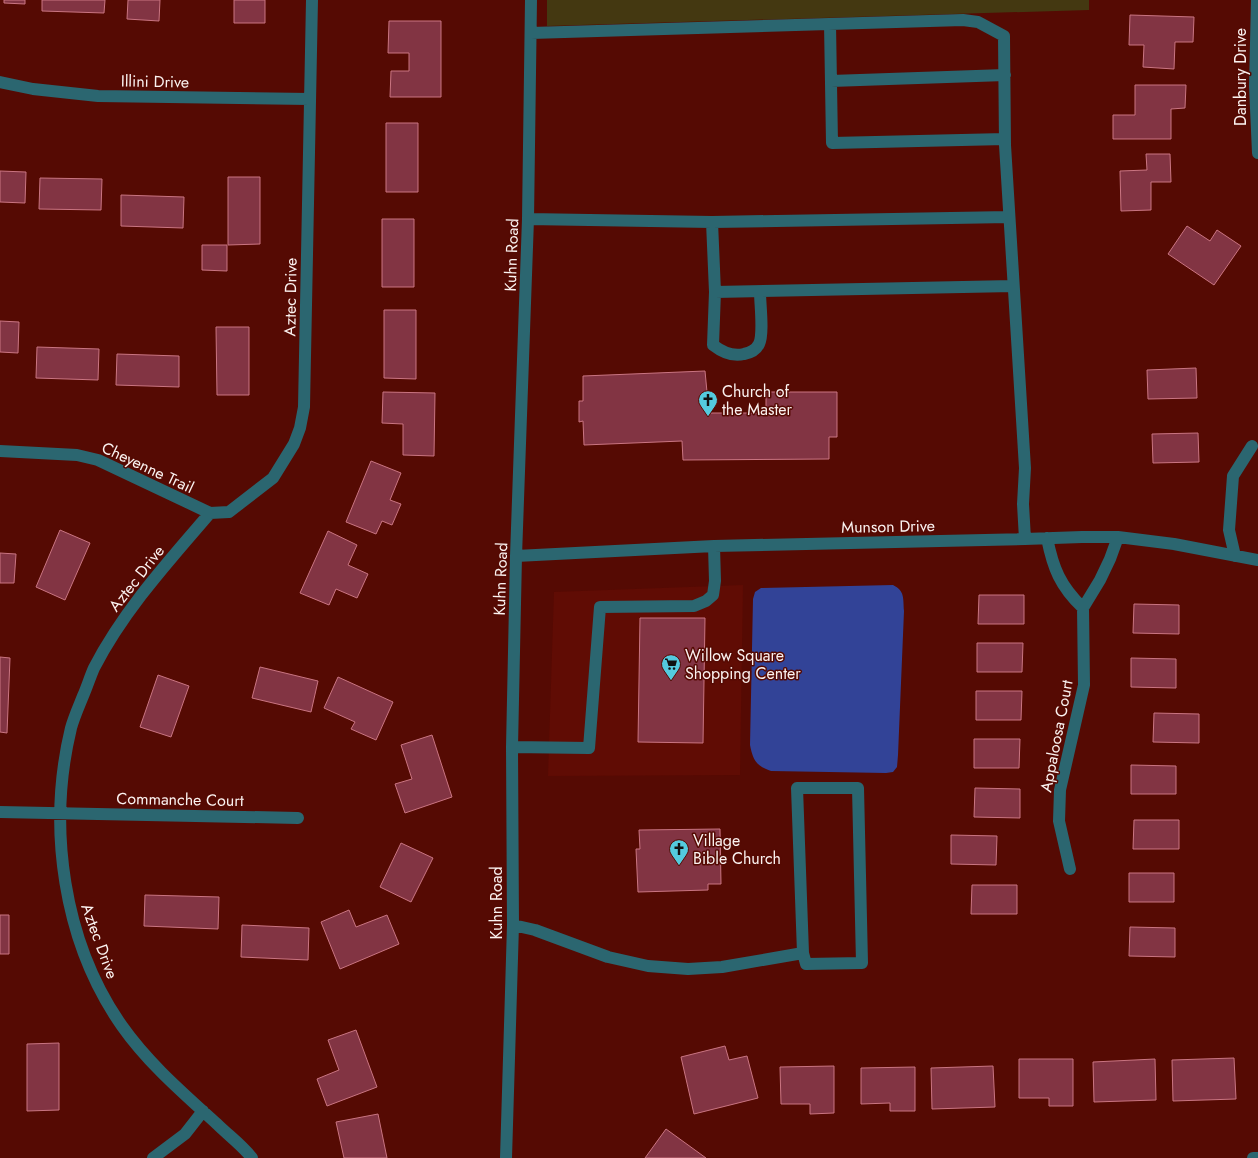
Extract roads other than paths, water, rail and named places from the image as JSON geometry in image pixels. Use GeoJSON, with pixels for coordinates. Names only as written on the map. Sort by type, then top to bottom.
{"type":"FeatureCollection","features":[{"type":"Feature","properties":{"kind":"street","name":"Aztec Drive"},"geometry":{"type":"LineString","coordinates":[[252,1158],[148,1060],[122,1025],[100,989],[76,933],[68,899],[62,856],[61,813],[64,769],[72,726],[94,669],[115,632],[137,599],[210,513],[229,512],[273,478],[294,444],[300,428],[304,407],[312,0]]}},
{"type":"Feature","properties":{"kind":"street","name":"Kuhn Road"},"geometry":{"type":"LineString","coordinates":[[506,1158],[512,925],[512,747],[516,556],[528,219],[531,0]]}},
{"type":"Feature","properties":{"kind":"street","name":"Danbury Drive"},"geometry":{"type":"LineString","coordinates":[[1257,0],[1255,86],[1258,154]]}},
{"type":"Feature","properties":{"kind":"street"},"geometry":{"type":"LineString","coordinates":[[531,33],[963,20],[978,22],[1004,36],[1005,139],[1025,468],[1023,504],[1025,539]]}},
{"type":"Feature","properties":{"kind":"street"},"geometry":{"type":"LineString","coordinates":[[830,24],[832,142],[1005,139]]}},
{"type":"Feature","properties":{"kind":"street"},"geometry":{"type":"LineString","coordinates":[[831,81],[1004,75]]}},
{"type":"Feature","properties":{"kind":"street","name":"Illini Drive"},"geometry":{"type":"LineString","coordinates":[[0,82],[33,90],[98,96],[310,99]]}},
{"type":"Feature","properties":{"kind":"street"},"geometry":{"type":"LineString","coordinates":[[528,219],[712,222],[1009,217]]}},
{"type":"Feature","properties":{"kind":"street"},"geometry":{"type":"LineString","coordinates":[[712,222],[715,292],[713,345],[723,353],[738,356],[750,352],[759,346],[761,336],[760,292]]}},
{"type":"Feature","properties":{"kind":"street"},"geometry":{"type":"LineString","coordinates":[[715,292],[1013,286]]}},
{"type":"Feature","properties":{"kind":"street"},"geometry":{"type":"LineString","coordinates":[[1235,556],[1230,530],[1233,476],[1252,446]]}},
{"type":"Feature","properties":{"kind":"street","name":"Cheyenne Trail"},"geometry":{"type":"LineString","coordinates":[[0,451],[77,455],[98,460],[210,513]]}},
{"type":"Feature","properties":{"kind":"street"},"geometry":{"type":"LineString","coordinates":[[1047,538],[1051,559],[1059,580],[1070,596],[1083,608],[1100,580],[1118,537]]}},
{"type":"Feature","properties":{"kind":"street","name":"Munson Drive"},"geometry":{"type":"LineString","coordinates":[[516,556],[714,546],[1118,537],[1174,544],[1258,560]]}},
{"type":"Feature","properties":{"kind":"street"},"geometry":{"type":"LineString","coordinates":[[512,747],[589,748],[600,607],[694,606],[706,601],[713,595],[715,581],[714,546]]}},
{"type":"Feature","properties":{"kind":"street","name":"Appaloosa Court"},"geometry":{"type":"LineString","coordinates":[[1070,868],[1059,821],[1060,790],[1084,685],[1083,608]]}},
{"type":"Feature","properties":{"kind":"street"},"geometry":{"type":"LineString","coordinates":[[797,788],[858,788],[862,964],[806,964],[803,953],[797,788]]}},
{"type":"Feature","properties":{"kind":"street","name":"Commanche Court"},"geometry":{"type":"LineString","coordinates":[[0,812],[298,818]]}},
{"type":"Feature","properties":{"kind":"street"},"geometry":{"type":"LineString","coordinates":[[512,925],[535,930],[608,957],[648,966],[688,970],[730,966],[803,953]]}},
{"type":"Feature","properties":{"kind":"street"},"geometry":{"type":"LineString","coordinates":[[153,1158],[185,1134],[203,1111]]}},
{"type":"Feature","properties":{"kind":"street"},"geometry":{"type":"LineString","coordinates":[[1252,1158],[1258,1158]]}},
{"type":"Feature","properties":{"kind":"water"},"geometry":{"type":"Polygon","coordinates":[[[893,585],[901,592],[904,611],[897,767],[893,772],[886,773],[771,771],[759,765],[752,755],[750,745],[753,599],[755,592],[761,588],[893,585]]]}},
{"type":"Feature","properties":{"kind":"place","name":"Church of the Master"},"geometry":{"type":"Point","coordinates":[708,417]}},
{"type":"Feature","properties":{"kind":"place","name":"Willow Square Shopping Center"},"geometry":{"type":"Point","coordinates":[671,681]}},
{"type":"Feature","properties":{"kind":"place","name":"Village Bible Church"},"geometry":{"type":"Point","coordinates":[679,866]}}]}
